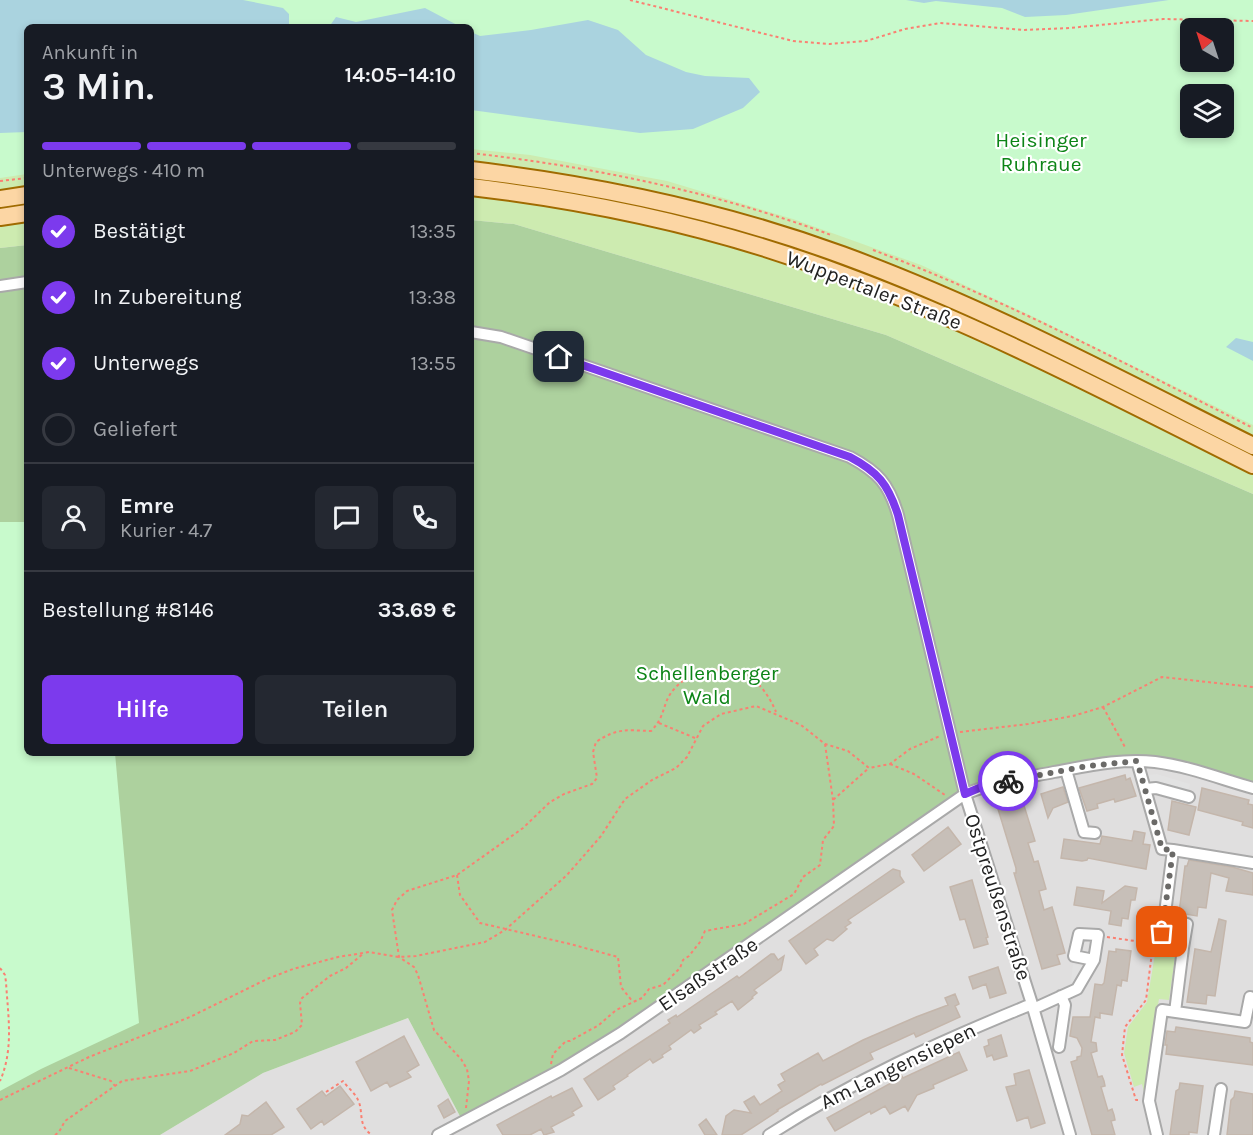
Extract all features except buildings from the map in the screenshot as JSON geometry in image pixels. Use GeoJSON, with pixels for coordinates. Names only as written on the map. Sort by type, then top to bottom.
{"type":"FeatureCollection","features":[{"type":"Feature","properties":{"kind":"main road","name":"Wuppertaler Straße"},"geometry":{"type":"LineString","coordinates":[[474,170],[548,179],[668,204],[721,217],[840,254],[944,295],[1017,328],[1253,446]]}},
{"type":"Feature","properties":{"kind":"main road","name":"Wuppertaler Straße"},"geometry":{"type":"LineString","coordinates":[[474,187],[526,194],[660,220],[784,254],[844,275],[908,300],[1019,349],[1253,465]]}},
{"type":"Feature","properties":{"kind":"main road"},"geometry":{"type":"LineString","coordinates":[[0,199],[24,195]]}},
{"type":"Feature","properties":{"kind":"main road"},"geometry":{"type":"LineString","coordinates":[[0,217],[24,213]]}},
{"type":"Feature","properties":{"kind":"street"},"geometry":{"type":"LineString","coordinates":[[0,286],[24,282]]}},
{"type":"Feature","properties":{"kind":"street","name":"Ostpreußenstraße"},"geometry":{"type":"LineString","coordinates":[[474,332],[501,337],[850,457],[875,473],[890,491],[898,515],[965,794],[1033,1007],[1070,1135]]}},
{"type":"Feature","properties":{"kind":"street"},"geometry":{"type":"LineString","coordinates":[[1137,761],[1162,849],[1253,862]]}},
{"type":"Feature","properties":{"kind":"street","name":"Elsaßstraße"},"geometry":{"type":"LineString","coordinates":[[444,1133],[547,1078],[621,1033],[703,978],[952,802],[986,785],[1066,770],[1137,761],[1156,762],[1187,769],[1253,788]]}},
{"type":"Feature","properties":{"kind":"street"},"geometry":{"type":"LineString","coordinates":[[1066,770],[1084,832],[1095,833]]}},
{"type":"Feature","properties":{"kind":"street"},"geometry":{"type":"LineString","coordinates":[[1144,789],[1156,788],[1189,797]]}},
{"type":"Feature","properties":{"kind":"street"},"geometry":{"type":"LineString","coordinates":[[1173,850],[1161,945],[1184,948]]}},
{"type":"Feature","properties":{"kind":"street"},"geometry":{"type":"LineString","coordinates":[[1164,920],[1187,924],[1175,1012]]}},
{"type":"Feature","properties":{"kind":"street","name":"Ostpreußenstraße"},"geometry":{"type":"LineString","coordinates":[[1033,1007],[1077,989],[1094,960]]}},
{"type":"Feature","properties":{"kind":"street"},"geometry":{"type":"LineString","coordinates":[[1059,1047],[1065,1005],[1061,996]]}},
{"type":"Feature","properties":{"kind":"street"},"geometry":{"type":"LineString","coordinates":[[1157,1135],[1149,1101],[1161,1010],[1245,1022],[1250,997],[1253,998]]}},
{"type":"Feature","properties":{"kind":"street","name":"Am Langensiepen"},"geometry":{"type":"LineString","coordinates":[[769,1135],[876,1073],[956,1035],[1033,1007]]}},
{"type":"Feature","properties":{"kind":"street"},"geometry":{"type":"LineString","coordinates":[[1214,1135],[1221,1089]]}},
{"type":"Feature","properties":{"kind":"path"},"geometry":{"type":"LineString","coordinates":[[630,0],[777,37],[805,43],[824,44],[856,43],[918,26],[940,23],[1037,30],[1163,19],[1253,21]]}},
{"type":"Feature","properties":{"kind":"path"},"geometry":{"type":"LineString","coordinates":[[0,181],[24,178]]}},
{"type":"Feature","properties":{"kind":"path"},"geometry":{"type":"LineString","coordinates":[[466,1120],[469,1081],[467,1069],[461,1059],[434,1030],[418,975],[414,967],[399,957],[392,910],[397,900],[407,891],[457,875],[522,828],[550,802],[564,794],[592,784],[597,778],[593,752],[596,742],[610,733],[622,730],[651,731],[659,723],[664,713],[665,700],[675,687],[688,677],[723,669],[747,675],[762,687],[776,713]]}},
{"type":"Feature","properties":{"kind":"path"},"geometry":{"type":"LineString","coordinates":[[833,800],[869,768],[890,764],[925,741],[951,733],[1073,716],[1103,707],[1162,677],[1253,687]]}},
{"type":"Feature","properties":{"kind":"path"},"geometry":{"type":"LineString","coordinates":[[0,1100],[120,1043],[198,1014],[282,973],[320,961],[365,952],[399,957],[416,956],[485,942],[505,930],[585,856],[625,799],[652,780],[676,768],[687,757],[703,726],[721,714],[751,706],[776,713],[801,725],[825,744],[848,751],[869,768]]}},
{"type":"Feature","properties":{"kind":"path"},"geometry":{"type":"LineString","coordinates":[[1103,707],[1129,754],[1137,761]]}},
{"type":"Feature","properties":{"kind":"path"},"geometry":{"type":"LineString","coordinates":[[659,723],[696,739]]}},
{"type":"Feature","properties":{"kind":"path"},"geometry":{"type":"LineString","coordinates":[[547,1078],[554,1054],[566,1041],[599,1025],[616,1010],[642,998],[649,989],[663,985],[680,968],[683,960],[694,949],[705,931],[744,924],[794,894],[803,877],[820,865],[823,840],[834,826],[833,800],[825,744]]}},
{"type":"Feature","properties":{"kind":"path"},"geometry":{"type":"LineString","coordinates":[[890,764],[914,774],[938,789],[952,802]]}},
{"type":"Feature","properties":{"kind":"path"},"geometry":{"type":"LineString","coordinates":[[457,875],[460,895],[480,923],[618,957],[621,987],[633,1002]]}},
{"type":"Feature","properties":{"kind":"path"},"geometry":{"type":"LineString","coordinates":[[1109,937],[1138,942]]}},
{"type":"Feature","properties":{"kind":"path"},"geometry":{"type":"LineString","coordinates":[[1149,1101],[1136,1100],[1122,1055],[1125,1027],[1146,1000],[1153,943]]}},
{"type":"Feature","properties":{"kind":"path"},"geometry":{"type":"LineString","coordinates":[[55,1135],[65,1121],[122,1081],[190,1071],[234,1053],[253,1041],[275,1040],[295,1032],[302,1024],[300,1003],[302,998],[330,976],[353,963],[365,952]]}},
{"type":"Feature","properties":{"kind":"path"},"geometry":{"type":"LineString","coordinates":[[0,968],[6,982],[9,1037],[8,1056],[0,1081]]}},
{"type":"Feature","properties":{"kind":"path"},"geometry":{"type":"LineString","coordinates":[[69,1068],[111,1081],[115,1086]]}},
{"type":"Feature","properties":{"kind":"path"},"geometry":{"type":"LineString","coordinates":[[326,1092],[343,1081],[359,1101],[360,1115],[366,1131],[372,1135]]}},
{"type":"Feature","properties":{"kind":"shaded area"},"geometry":{"type":"Polygon","coordinates":[[[1154,763],[1253,790],[1253,1135],[160,1135],[263,1073],[408,1018],[462,1120],[966,795],[1104,764],[1154,763]]]}},
{"type":"Feature","properties":{"kind":"shaded area"},"geometry":{"type":"Polygon","coordinates":[[[1157,774],[1190,784],[1188,792],[1151,783],[1148,775],[1157,774]]]}},
{"type":"Feature","properties":{"kind":"shaded area"},"geometry":{"type":"Polygon","coordinates":[[[1073,964],[1083,966],[1078,984],[1071,982],[1073,964]]]}},
{"type":"Feature","properties":{"kind":"green space","name":"Heisinger Ruhraue"},"geometry":{"type":"Polygon","coordinates":[[[0,0],[1253,0],[1253,425],[1036,318],[921,265],[793,219],[667,181],[530,155],[474,149],[474,24],[24,24],[24,174],[0,178],[0,0]]]}},
{"type":"Feature","properties":{"kind":"green space"},"geometry":{"type":"Polygon","coordinates":[[[474,146],[531,152],[668,180],[794,216],[923,263],[1253,422],[1253,494],[886,335],[514,224],[474,220],[474,146]]]}},
{"type":"Feature","properties":{"kind":"green space"},"geometry":{"type":"Polygon","coordinates":[[[24,169],[24,245],[0,248],[0,173],[24,169]]]}},
{"type":"Feature","properties":{"kind":"green space","name":"Schellenberger Wald"},"geometry":{"type":"Polygon","coordinates":[[[474,220],[514,224],[886,335],[1253,494],[1253,787],[1157,761],[985,784],[620,1031],[462,1120],[408,1018],[263,1073],[160,1135],[0,1135],[0,248],[24,245],[24,756],[474,756],[474,220]]]}},
{"type":"Feature","properties":{"kind":"green space"},"geometry":{"type":"Polygon","coordinates":[[[0,522],[24,522],[24,756],[115,756],[139,1023],[0,1091],[0,522]]]}},
{"type":"Feature","properties":{"kind":"green space"},"geometry":{"type":"Polygon","coordinates":[[[1156,948],[1176,950],[1169,1000],[1159,999],[1144,1092],[1142,1084],[1134,1087],[1124,1053],[1128,1027],[1147,1002],[1156,948]]]}},
{"type":"Feature","properties":{"kind":"water"},"geometry":{"type":"Polygon","coordinates":[[[0,0],[243,0],[283,8],[289,14],[289,24],[24,24],[24,132],[0,133],[0,0]]]}},
{"type":"Feature","properties":{"kind":"water"},"geometry":{"type":"Polygon","coordinates":[[[906,0],[1169,0],[1066,15],[1025,17],[1002,8],[906,0]]]}},
{"type":"Feature","properties":{"kind":"water"},"geometry":{"type":"Polygon","coordinates":[[[425,8],[455,24],[331,24],[336,17],[356,22],[425,8]]]}},
{"type":"Feature","properties":{"kind":"water"},"geometry":{"type":"Polygon","coordinates":[[[588,20],[618,30],[646,55],[686,72],[705,76],[749,78],[760,92],[743,108],[693,129],[640,133],[474,110],[474,33],[480,36],[588,20]]]}},
{"type":"Feature","properties":{"kind":"water"},"geometry":{"type":"Polygon","coordinates":[[[1236,338],[1253,342],[1253,361],[1226,347],[1236,338]]]}},
{"type":"Feature","properties":{"kind":"way so far"},"geometry":{"type":"LineString","coordinates":[[1008,781],[1088,766],[1137,761],[1162,849],[1173,850],[1162,932]]}},
{"type":"Feature","properties":{"kind":"route"},"geometry":{"type":"LineString","coordinates":[[559,357],[850,457],[875,473],[890,491],[898,515],[965,794],[986,785],[1008,781]]}}]}
